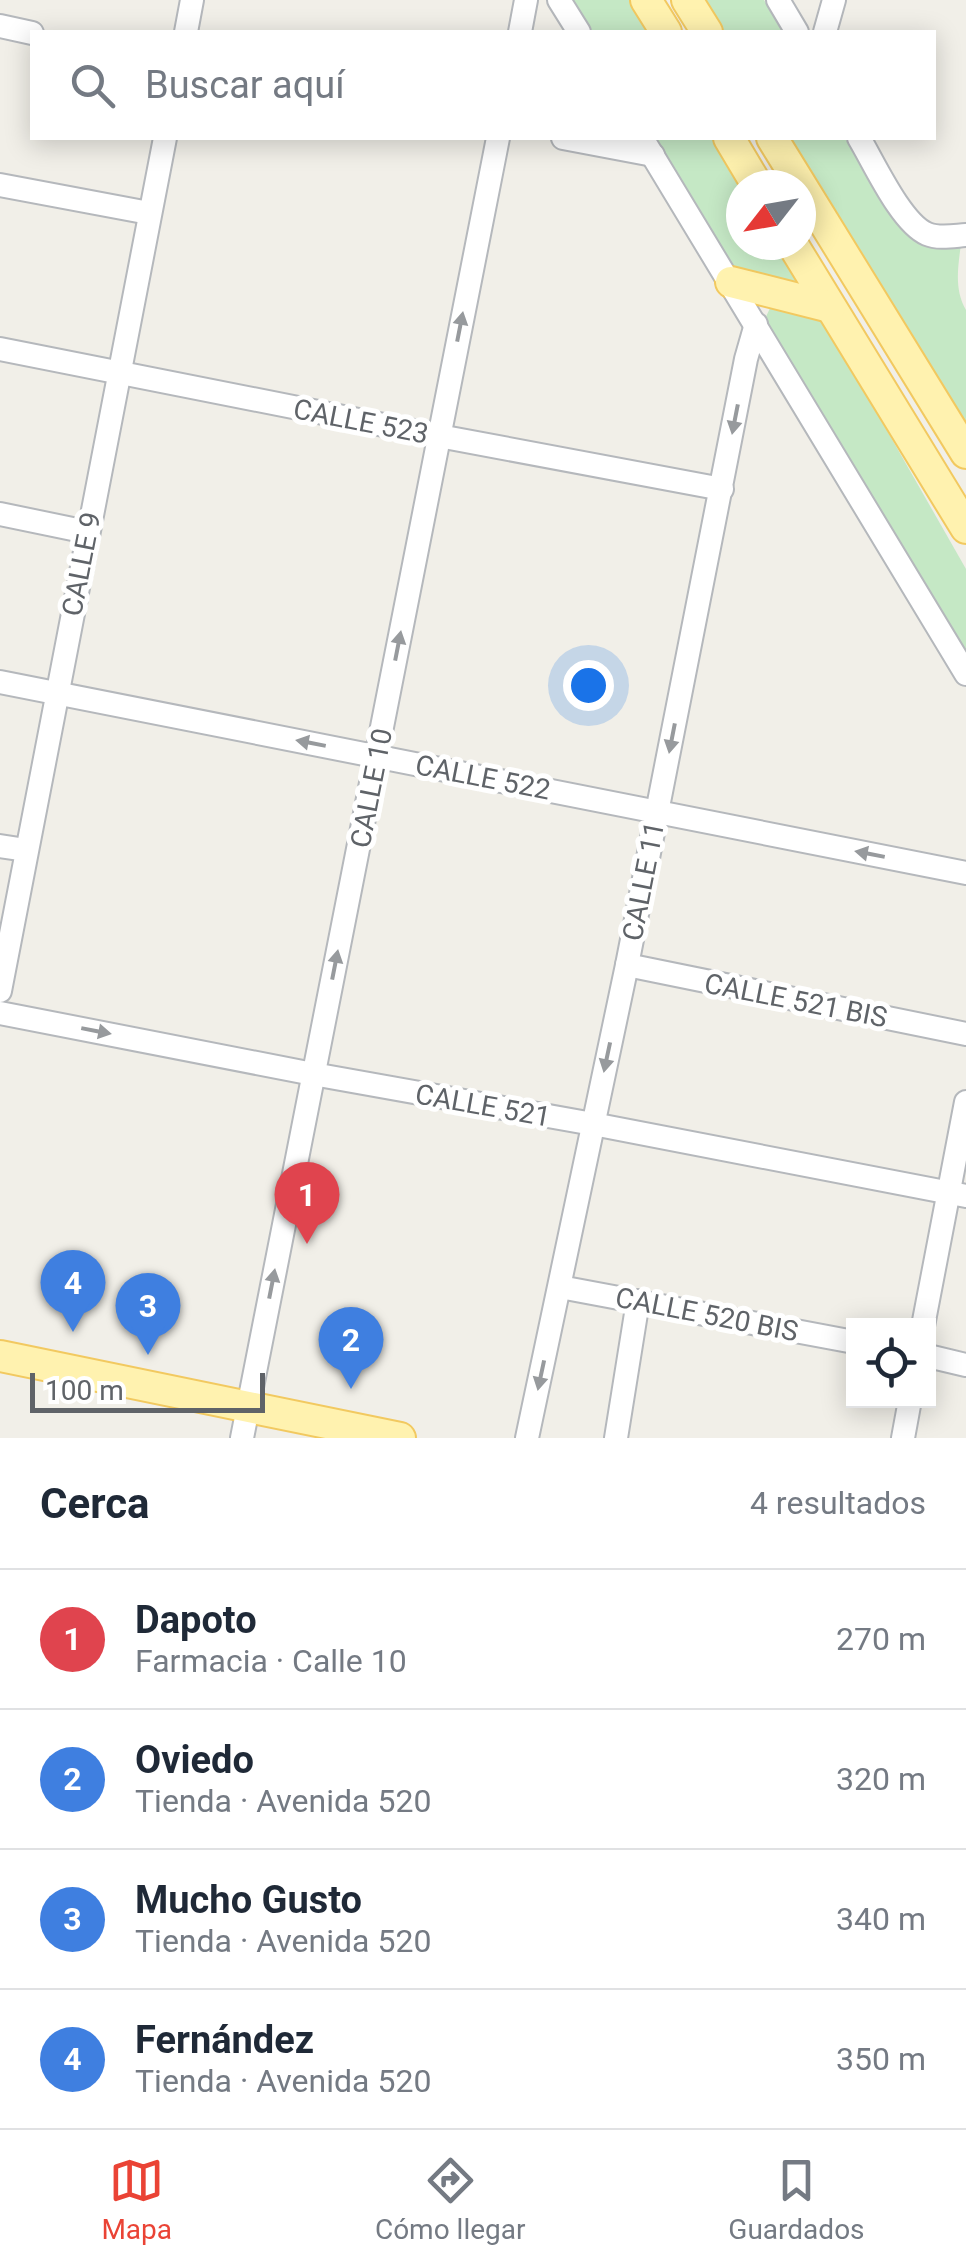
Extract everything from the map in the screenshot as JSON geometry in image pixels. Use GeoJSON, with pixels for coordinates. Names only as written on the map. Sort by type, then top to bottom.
{"type":"FeatureCollection","features":[{"type":"Feature","properties":{"kind":"main road"},"geometry":{"type":"LineString","coordinates":[[646,0],[665,30]]}},
{"type":"Feature","properties":{"kind":"main road"},"geometry":{"type":"LineString","coordinates":[[688,0],[707,30]]}},
{"type":"Feature","properties":{"kind":"main road"},"geometry":{"type":"LineString","coordinates":[[729,140],[748,170]]}},
{"type":"Feature","properties":{"kind":"main road"},"geometry":{"type":"LineString","coordinates":[[773,140],[966,453]]}},
{"type":"Feature","properties":{"kind":"main road"},"geometry":{"type":"LineString","coordinates":[[802,260],[966,528]]}},
{"type":"Feature","properties":{"kind":"main road"},"geometry":{"type":"LineString","coordinates":[[731,282],[830,306]]}},
{"type":"Feature","properties":{"kind":"main road"},"geometry":{"type":"LineString","coordinates":[[0,1356],[400,1438]]}},
{"type":"Feature","properties":{"kind":"street"},"geometry":{"type":"LineString","coordinates":[[186,30],[192,0]]}},
{"type":"Feature","properties":{"kind":"street"},"geometry":{"type":"LineString","coordinates":[[520,30],[526,0]]}},
{"type":"Feature","properties":{"kind":"street"},"geometry":{"type":"LineString","coordinates":[[559,0],[578,30]]}},
{"type":"Feature","properties":{"kind":"street"},"geometry":{"type":"LineString","coordinates":[[778,0],[796,30]]}},
{"type":"Feature","properties":{"kind":"street"},"geometry":{"type":"LineString","coordinates":[[825,30],[834,0]]}},
{"type":"Feature","properties":{"kind":"street"},"geometry":{"type":"LineString","coordinates":[[0,26],[30,32]]}},
{"type":"Feature","properties":{"kind":"street","name":"CALLE 9"},"geometry":{"type":"LineString","coordinates":[[0,991],[165,140]]}},
{"type":"Feature","properties":{"kind":"street","name":"CALLE 10"},"geometry":{"type":"LineString","coordinates":[[242,1438],[498,140]]}},
{"type":"Feature","properties":{"kind":"street"},"geometry":{"type":"LineString","coordinates":[[584,140],[648,146],[966,674]]}},
{"type":"Feature","properties":{"kind":"street"},"geometry":{"type":"LineString","coordinates":[[860,140],[904,214],[916,227],[930,236],[966,235]]}},
{"type":"Feature","properties":{"kind":"street"},"geometry":{"type":"LineString","coordinates":[[0,185],[149,212]]}},
{"type":"Feature","properties":{"kind":"street","name":"CALLE 11"},"geometry":{"type":"LineString","coordinates":[[527,1438],[756,324]]}},
{"type":"Feature","properties":{"kind":"street","name":"CALLE 523"},"geometry":{"type":"LineString","coordinates":[[0,349],[722,489]]}},
{"type":"Feature","properties":{"kind":"street"},"geometry":{"type":"LineString","coordinates":[[0,514],[87,532]]}},
{"type":"Feature","properties":{"kind":"street","name":"CALLE 522"},"geometry":{"type":"LineString","coordinates":[[0,682],[966,872]]}},
{"type":"Feature","properties":{"kind":"street"},"geometry":{"type":"LineString","coordinates":[[0,846],[26,850]]}},
{"type":"Feature","properties":{"kind":"street","name":"CALLE 521 BIS"},"geometry":{"type":"LineString","coordinates":[[627,966],[966,1034]]}},
{"type":"Feature","properties":{"kind":"street","name":"CALLE 521"},"geometry":{"type":"LineString","coordinates":[[0,1012],[957,1194]]}},
{"type":"Feature","properties":{"kind":"street"},"geometry":{"type":"LineString","coordinates":[[925,1318],[957,1194],[966,1102]]}},
{"type":"Feature","properties":{"kind":"street","name":"CALLE 520 BIS"},"geometry":{"type":"LineString","coordinates":[[560,1287],[846,1341]]}},
{"type":"Feature","properties":{"kind":"street"},"geometry":{"type":"LineString","coordinates":[[616,1438],[638,1302]]}},
{"type":"Feature","properties":{"kind":"street"},"geometry":{"type":"LineString","coordinates":[[936,1358],[966,1365]]}},
{"type":"Feature","properties":{"kind":"street"},"geometry":{"type":"LineString","coordinates":[[903,1438],[909,1408]]}},
{"type":"Feature","properties":{"kind":"green space"},"geometry":{"type":"Polygon","coordinates":[[[571,0],[633,0],[651,30],[589,30],[571,0]]]}},
{"type":"Feature","properties":{"kind":"green space"},"geometry":{"type":"Polygon","coordinates":[[[702,0],[764,0],[782,30],[721,30],[702,0]]]}},
{"type":"Feature","properties":{"kind":"green space"},"geometry":{"type":"Polygon","coordinates":[[[654,140],[715,140],[732,170],[726,170],[726,260],[654,140]]]}},
{"type":"Feature","properties":{"kind":"green space"},"geometry":{"type":"Polygon","coordinates":[[[786,140],[846,140],[889,212],[910,237],[924,244],[961,244],[958,278],[966,310],[966,438],[816,189],[816,170],[804,170],[786,140]]]}},
{"type":"Feature","properties":{"kind":"green space"},"geometry":{"type":"Polygon","coordinates":[[[726,260],[787,260],[805,289],[732,270],[726,260]]]}},
{"type":"Feature","properties":{"kind":"green space"},"geometry":{"type":"Polygon","coordinates":[[[772,304],[824,320],[966,569],[966,671],[763,323],[772,304]]]}},
{"type":"Feature","properties":{"kind":"place","name":"Dapoto"},"geometry":{"type":"Point","coordinates":[307,1244]}},
{"type":"Feature","properties":{"kind":"place","name":"Fernández"},"geometry":{"type":"Point","coordinates":[73,1332]}},
{"type":"Feature","properties":{"kind":"place","name":"Mucho Gusto"},"geometry":{"type":"Point","coordinates":[148,1355]}},
{"type":"Feature","properties":{"kind":"place","name":"Oviedo"},"geometry":{"type":"Point","coordinates":[351,1389]}}]}
